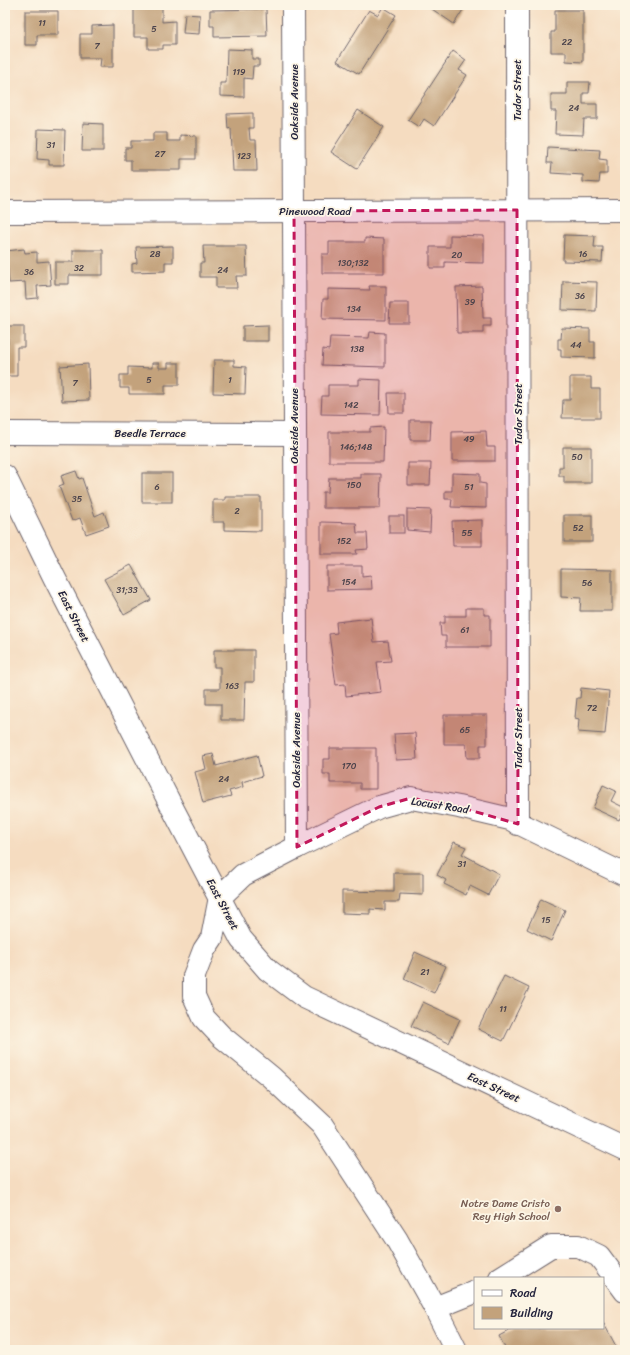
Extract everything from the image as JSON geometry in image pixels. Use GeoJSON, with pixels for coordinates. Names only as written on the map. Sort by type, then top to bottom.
{"type":"FeatureCollection","features":[{"type":"Feature","properties":{"kind":"street","name":"Oakside Avenue"},"geometry":{"type":"LineString","coordinates":[[293,5],[297,847]]}},
{"type":"Feature","properties":{"kind":"street","name":"Tudor Street"},"geometry":{"type":"LineString","coordinates":[[517,5],[518,824]]}},
{"type":"Feature","properties":{"kind":"street","name":"Pinewood Road"},"geometry":{"type":"LineString","coordinates":[[5,212],[625,210]]}},
{"type":"Feature","properties":{"kind":"street","name":"Beedle Terrace"},"geometry":{"type":"LineString","coordinates":[[5,433],[295,434]]}},
{"type":"Feature","properties":{"kind":"street","name":"East Street"},"geometry":{"type":"LineString","coordinates":[[5,476],[54,577],[241,938],[268,970],[304,998],[625,1149]]}},
{"type":"Feature","properties":{"kind":"street","name":"Locust Road"},"geometry":{"type":"LineString","coordinates":[[220,897],[243,875],[297,847],[379,807],[411,798],[510,819],[625,875]]}},
{"type":"Feature","properties":{"kind":"street"},"geometry":{"type":"LineString","coordinates":[[220,897],[212,938],[204,950],[194,976],[194,996],[204,1018],[221,1036],[271,1077],[322,1125],[397,1240],[456,1350]]}},
{"type":"Feature","properties":{"kind":"street"},"geometry":{"type":"LineString","coordinates":[[502,1277],[551,1246],[578,1246],[599,1256],[625,1291]]}},
{"type":"Feature","properties":{"kind":"street"},"geometry":{"type":"LineString","coordinates":[[434,1308],[474,1292]]}},
{"type":"Feature","properties":{"kind":"highlighted area"},"geometry":{"type":"Polygon","coordinates":[[[517,210],[518,824],[459,807],[411,798],[379,807],[297,847],[294,211],[517,210]]]}},
{"type":"Feature","properties":{"kind":"building"},"geometry":{"type":"Polygon","coordinates":[[[426,5],[466,5],[454,24],[426,5]]]}},
{"type":"Feature","properties":{"kind":"building"},"geometry":{"type":"Polygon","coordinates":[[[162,7],[162,22],[175,21],[175,45],[163,45],[163,49],[148,49],[148,37],[134,37],[134,8],[162,7]]]}},
{"type":"Feature","properties":{"kind":"building"},"geometry":{"type":"Polygon","coordinates":[[[383,7],[396,15],[359,74],[337,61],[369,10],[378,15],[383,7]]]}},
{"type":"Feature","properties":{"kind":"building"},"geometry":{"type":"Polygon","coordinates":[[[266,9],[267,36],[214,37],[214,26],[210,26],[210,10],[266,9]]]}},
{"type":"Feature","properties":{"kind":"building"},"geometry":{"type":"Polygon","coordinates":[[[555,10],[583,10],[583,62],[566,61],[566,52],[551,52],[551,32],[555,32],[555,10]]]}},
{"type":"Feature","properties":{"kind":"building"},"geometry":{"type":"Polygon","coordinates":[[[25,11],[58,11],[58,35],[37,35],[37,45],[25,45],[25,11]]]}},
{"type":"Feature","properties":{"kind":"building"},"geometry":{"type":"Polygon","coordinates":[[[185,14],[200,15],[199,34],[183,33],[185,14]]]}},
{"type":"Feature","properties":{"kind":"building"},"geometry":{"type":"Polygon","coordinates":[[[113,25],[113,67],[100,67],[101,58],[80,58],[80,34],[92,34],[92,26],[113,25]]]}},
{"type":"Feature","properties":{"kind":"building"},"geometry":{"type":"Polygon","coordinates":[[[227,49],[252,50],[252,59],[259,59],[259,66],[253,66],[252,79],[244,78],[244,97],[220,96],[220,83],[226,83],[227,49]]]}},
{"type":"Feature","properties":{"kind":"building"},"geometry":{"type":"Polygon","coordinates":[[[453,51],[466,60],[459,70],[467,75],[434,126],[424,119],[419,127],[408,120],[453,51]]]}},
{"type":"Feature","properties":{"kind":"building"},"geometry":{"type":"Polygon","coordinates":[[[567,82],[590,82],[589,93],[583,93],[583,104],[597,104],[597,119],[584,119],[583,135],[555,134],[556,111],[551,111],[551,94],[567,94],[567,82]]]}},
{"type":"Feature","properties":{"kind":"building"},"geometry":{"type":"Polygon","coordinates":[[[358,110],[384,127],[357,169],[331,152],[358,110]]]}},
{"type":"Feature","properties":{"kind":"building"},"geometry":{"type":"Polygon","coordinates":[[[253,113],[253,128],[249,128],[250,140],[256,140],[257,171],[233,171],[231,128],[228,129],[227,114],[253,113]]]}},
{"type":"Feature","properties":{"kind":"building"},"geometry":{"type":"Polygon","coordinates":[[[83,123],[103,124],[103,151],[82,151],[83,123]]]}},
{"type":"Feature","properties":{"kind":"building"},"geometry":{"type":"Polygon","coordinates":[[[38,129],[65,130],[64,165],[49,165],[49,160],[37,159],[38,129]]]}},
{"type":"Feature","properties":{"kind":"building"},"geometry":{"type":"Polygon","coordinates":[[[153,133],[167,133],[167,141],[180,141],[180,135],[196,136],[196,159],[181,159],[181,170],[131,170],[131,160],[125,160],[125,148],[131,148],[131,141],[153,141],[153,133]]]}},
{"type":"Feature","properties":{"kind":"building"},"geometry":{"type":"Polygon","coordinates":[[[548,147],[600,150],[599,159],[607,160],[607,174],[600,174],[599,183],[583,182],[583,175],[551,173],[552,163],[547,163],[548,147]]]}},
{"type":"Feature","properties":{"kind":"building"},"geometry":{"type":"Polygon","coordinates":[[[450,235],[484,236],[484,263],[445,262],[445,268],[430,268],[430,247],[450,247],[450,235]]]}},
{"type":"Feature","properties":{"kind":"building"},"geometry":{"type":"Polygon","coordinates":[[[564,235],[595,236],[594,247],[603,247],[602,262],[563,261],[564,235]]]}},
{"type":"Feature","properties":{"kind":"building"},"geometry":{"type":"Polygon","coordinates":[[[365,238],[384,239],[384,273],[322,273],[322,254],[329,254],[329,242],[365,242],[365,238]]]}},
{"type":"Feature","properties":{"kind":"building"},"geometry":{"type":"Polygon","coordinates":[[[173,246],[173,262],[165,262],[165,271],[132,272],[132,264],[137,263],[136,247],[173,246]]]}},
{"type":"Feature","properties":{"kind":"building"},"geometry":{"type":"Polygon","coordinates":[[[203,246],[246,246],[247,276],[236,276],[237,288],[216,288],[216,277],[200,277],[200,263],[204,263],[203,246]]]}},
{"type":"Feature","properties":{"kind":"building"},"geometry":{"type":"Polygon","coordinates":[[[24,249],[25,253],[37,252],[37,262],[49,261],[51,285],[37,286],[38,298],[26,299],[25,282],[9,283],[6,251],[24,249]]]}},
{"type":"Feature","properties":{"kind":"building"},"geometry":{"type":"Polygon","coordinates":[[[73,250],[103,250],[103,275],[69,275],[69,284],[55,284],[55,262],[73,262],[73,250]]]}},
{"type":"Feature","properties":{"kind":"building"},"geometry":{"type":"Polygon","coordinates":[[[563,281],[597,282],[596,311],[562,310],[563,281]]]}},
{"type":"Feature","properties":{"kind":"building"},"geometry":{"type":"Polygon","coordinates":[[[369,286],[386,286],[386,320],[322,319],[323,299],[328,299],[328,289],[370,290],[369,286]]]}},
{"type":"Feature","properties":{"kind":"building"},"geometry":{"type":"Polygon","coordinates":[[[482,286],[483,318],[491,318],[491,326],[483,326],[483,333],[457,333],[456,287],[482,286]]]}},
{"type":"Feature","properties":{"kind":"building"},"geometry":{"type":"Polygon","coordinates":[[[390,303],[409,303],[409,323],[389,323],[390,303]]]}},
{"type":"Feature","properties":{"kind":"building"},"geometry":{"type":"Polygon","coordinates":[[[268,325],[268,341],[243,341],[243,326],[268,325]]]}},
{"type":"Feature","properties":{"kind":"building"},"geometry":{"type":"Polygon","coordinates":[[[7,326],[24,326],[24,347],[17,347],[17,376],[5,376],[5,344],[8,344],[7,326]]]}},
{"type":"Feature","properties":{"kind":"building"},"geometry":{"type":"Polygon","coordinates":[[[562,328],[590,329],[590,342],[595,342],[595,358],[561,357],[561,349],[558,349],[558,339],[561,339],[562,328]]]}},
{"type":"Feature","properties":{"kind":"building"},"geometry":{"type":"Polygon","coordinates":[[[370,332],[385,333],[385,367],[322,365],[323,349],[329,350],[330,337],[369,338],[370,332]]]}},
{"type":"Feature","properties":{"kind":"building"},"geometry":{"type":"Polygon","coordinates":[[[214,360],[234,360],[234,366],[246,367],[245,394],[213,393],[214,360]]]}},
{"type":"Feature","properties":{"kind":"building"},"geometry":{"type":"Polygon","coordinates":[[[152,363],[159,363],[159,368],[168,368],[168,363],[179,363],[179,385],[165,385],[165,394],[129,394],[129,388],[120,388],[120,375],[128,375],[128,367],[152,368],[152,363]]]}},
{"type":"Feature","properties":{"kind":"building"},"geometry":{"type":"Polygon","coordinates":[[[88,364],[89,400],[62,401],[60,366],[88,364]]]}},
{"type":"Feature","properties":{"kind":"building"},"geometry":{"type":"Polygon","coordinates":[[[570,377],[591,377],[591,389],[600,389],[600,418],[562,418],[563,400],[570,400],[570,377]]]}},
{"type":"Feature","properties":{"kind":"building"},"geometry":{"type":"Polygon","coordinates":[[[359,379],[381,380],[380,415],[321,414],[322,396],[328,396],[328,385],[359,385],[359,379]]]}},
{"type":"Feature","properties":{"kind":"building"},"geometry":{"type":"Polygon","coordinates":[[[388,393],[404,393],[404,413],[389,413],[388,393]]]}},
{"type":"Feature","properties":{"kind":"building"},"geometry":{"type":"Polygon","coordinates":[[[410,420],[431,420],[430,440],[410,440],[410,420]]]}},
{"type":"Feature","properties":{"kind":"building"},"geometry":{"type":"Polygon","coordinates":[[[384,427],[383,462],[329,462],[329,432],[370,432],[370,428],[384,427]]]}},
{"type":"Feature","properties":{"kind":"building"},"geometry":{"type":"Polygon","coordinates":[[[486,431],[487,447],[495,447],[495,461],[452,461],[452,432],[486,431]]]}},
{"type":"Feature","properties":{"kind":"building"},"geometry":{"type":"Polygon","coordinates":[[[563,447],[591,447],[591,483],[564,483],[564,476],[559,476],[559,467],[563,467],[563,447]]]}},
{"type":"Feature","properties":{"kind":"building"},"geometry":{"type":"Polygon","coordinates":[[[408,463],[431,463],[430,485],[408,485],[408,463]]]}},
{"type":"Feature","properties":{"kind":"building"},"geometry":{"type":"Polygon","coordinates":[[[76,471],[79,479],[82,478],[95,516],[104,512],[109,526],[86,534],[80,518],[72,521],[59,486],[64,484],[61,476],[76,471]]]}},
{"type":"Feature","properties":{"kind":"building"},"geometry":{"type":"Polygon","coordinates":[[[142,473],[172,473],[172,502],[142,502],[142,473]]]}},
{"type":"Feature","properties":{"kind":"building"},"geometry":{"type":"Polygon","coordinates":[[[452,473],[480,474],[480,483],[486,484],[486,508],[451,507],[452,499],[445,499],[445,491],[452,491],[452,473]]]}},
{"type":"Feature","properties":{"kind":"building"},"geometry":{"type":"Polygon","coordinates":[[[361,474],[381,474],[380,508],[323,508],[323,492],[328,492],[329,478],[361,478],[361,474]]]}},
{"type":"Feature","properties":{"kind":"building"},"geometry":{"type":"Polygon","coordinates":[[[225,497],[261,497],[261,531],[224,530],[224,522],[213,522],[213,500],[225,500],[225,497]]]}},
{"type":"Feature","properties":{"kind":"building"},"geometry":{"type":"Polygon","coordinates":[[[407,509],[431,510],[430,532],[407,530],[407,509]]]}},
{"type":"Feature","properties":{"kind":"building"},"geometry":{"type":"Polygon","coordinates":[[[564,515],[592,515],[592,542],[564,542],[564,515]]]}},
{"type":"Feature","properties":{"kind":"building"},"geometry":{"type":"Polygon","coordinates":[[[389,516],[404,516],[404,533],[389,533],[389,516]]]}},
{"type":"Feature","properties":{"kind":"building"},"geometry":{"type":"Polygon","coordinates":[[[482,520],[482,546],[453,546],[452,521],[482,520]]]}},
{"type":"Feature","properties":{"kind":"building"},"geometry":{"type":"Polygon","coordinates":[[[321,522],[356,523],[357,533],[367,533],[368,549],[356,550],[357,554],[321,554],[321,522]]]}},
{"type":"Feature","properties":{"kind":"building"},"geometry":{"type":"Polygon","coordinates":[[[131,565],[151,600],[124,615],[104,579],[131,565]]]}},
{"type":"Feature","properties":{"kind":"building"},"geometry":{"type":"Polygon","coordinates":[[[327,566],[362,566],[362,576],[371,575],[372,589],[327,590],[327,566]]]}},
{"type":"Feature","properties":{"kind":"building"},"geometry":{"type":"Polygon","coordinates":[[[561,569],[612,570],[612,611],[580,611],[581,598],[561,597],[561,569]]]}},
{"type":"Feature","properties":{"kind":"building"},"geometry":{"type":"Polygon","coordinates":[[[466,608],[484,608],[484,615],[490,615],[490,647],[446,647],[446,636],[441,636],[440,623],[445,623],[445,616],[466,616],[466,608]]]}},
{"type":"Feature","properties":{"kind":"building"},"geometry":{"type":"Polygon","coordinates":[[[371,618],[374,642],[388,641],[391,661],[377,662],[381,692],[346,696],[345,684],[336,685],[329,634],[337,633],[336,622],[371,618]]]}},
{"type":"Feature","properties":{"kind":"building"},"geometry":{"type":"Polygon","coordinates":[[[214,650],[254,650],[254,682],[245,682],[244,720],[221,720],[221,704],[206,704],[206,689],[220,689],[220,667],[214,667],[214,650]]]}},
{"type":"Feature","properties":{"kind":"building"},"geometry":{"type":"Polygon","coordinates":[[[581,688],[609,691],[605,734],[578,732],[579,719],[575,718],[577,698],[580,698],[581,688]]]}},
{"type":"Feature","properties":{"kind":"building"},"geometry":{"type":"Polygon","coordinates":[[[444,715],[487,715],[487,745],[480,745],[480,758],[467,758],[466,744],[444,744],[444,715]]]}},
{"type":"Feature","properties":{"kind":"building"},"geometry":{"type":"Polygon","coordinates":[[[415,733],[417,759],[396,760],[394,734],[415,733]]]}},
{"type":"Feature","properties":{"kind":"building"},"geometry":{"type":"Polygon","coordinates":[[[330,748],[376,748],[376,789],[360,789],[360,783],[330,783],[330,774],[323,774],[323,759],[330,759],[330,748]]]}},
{"type":"Feature","properties":{"kind":"building"},"geometry":{"type":"Polygon","coordinates":[[[213,754],[216,766],[257,755],[262,776],[242,782],[243,787],[229,791],[231,796],[203,803],[195,772],[206,769],[203,756],[213,754]]]}},
{"type":"Feature","properties":{"kind":"building"},"geometry":{"type":"Polygon","coordinates":[[[603,785],[616,791],[611,801],[625,808],[619,820],[593,808],[603,785]]]}},
{"type":"Feature","properties":{"kind":"building"},"geometry":{"type":"Polygon","coordinates":[[[454,842],[466,847],[462,854],[499,874],[488,895],[470,886],[466,895],[444,884],[446,880],[437,875],[454,842]]]}},
{"type":"Feature","properties":{"kind":"building"},"geometry":{"type":"Polygon","coordinates":[[[394,873],[423,873],[423,895],[400,894],[399,902],[385,902],[385,910],[370,909],[370,914],[342,913],[342,891],[394,892],[394,873]]]}},
{"type":"Feature","properties":{"kind":"building"},"geometry":{"type":"Polygon","coordinates":[[[541,899],[565,910],[551,941],[527,929],[541,899]]]}},
{"type":"Feature","properties":{"kind":"building"},"geometry":{"type":"Polygon","coordinates":[[[415,952],[446,966],[434,993],[404,979],[415,952]]]}},
{"type":"Feature","properties":{"kind":"building"},"geometry":{"type":"Polygon","coordinates":[[[504,976],[529,988],[503,1041],[478,1029],[504,976]]]}},
{"type":"Feature","properties":{"kind":"building"},"geometry":{"type":"Polygon","coordinates":[[[423,1002],[460,1019],[449,1043],[411,1026],[423,1002]]]}},
{"type":"Feature","properties":{"kind":"building"},"geometry":{"type":"Polygon","coordinates":[[[604,1324],[618,1350],[506,1350],[499,1336],[512,1329],[604,1329],[604,1324]]]}},
{"type":"Feature","properties":{"kind":"place","name":"Notre Dame Cristo Rey High School"},"geometry":{"type":"Point","coordinates":[558,1209]}}]}
